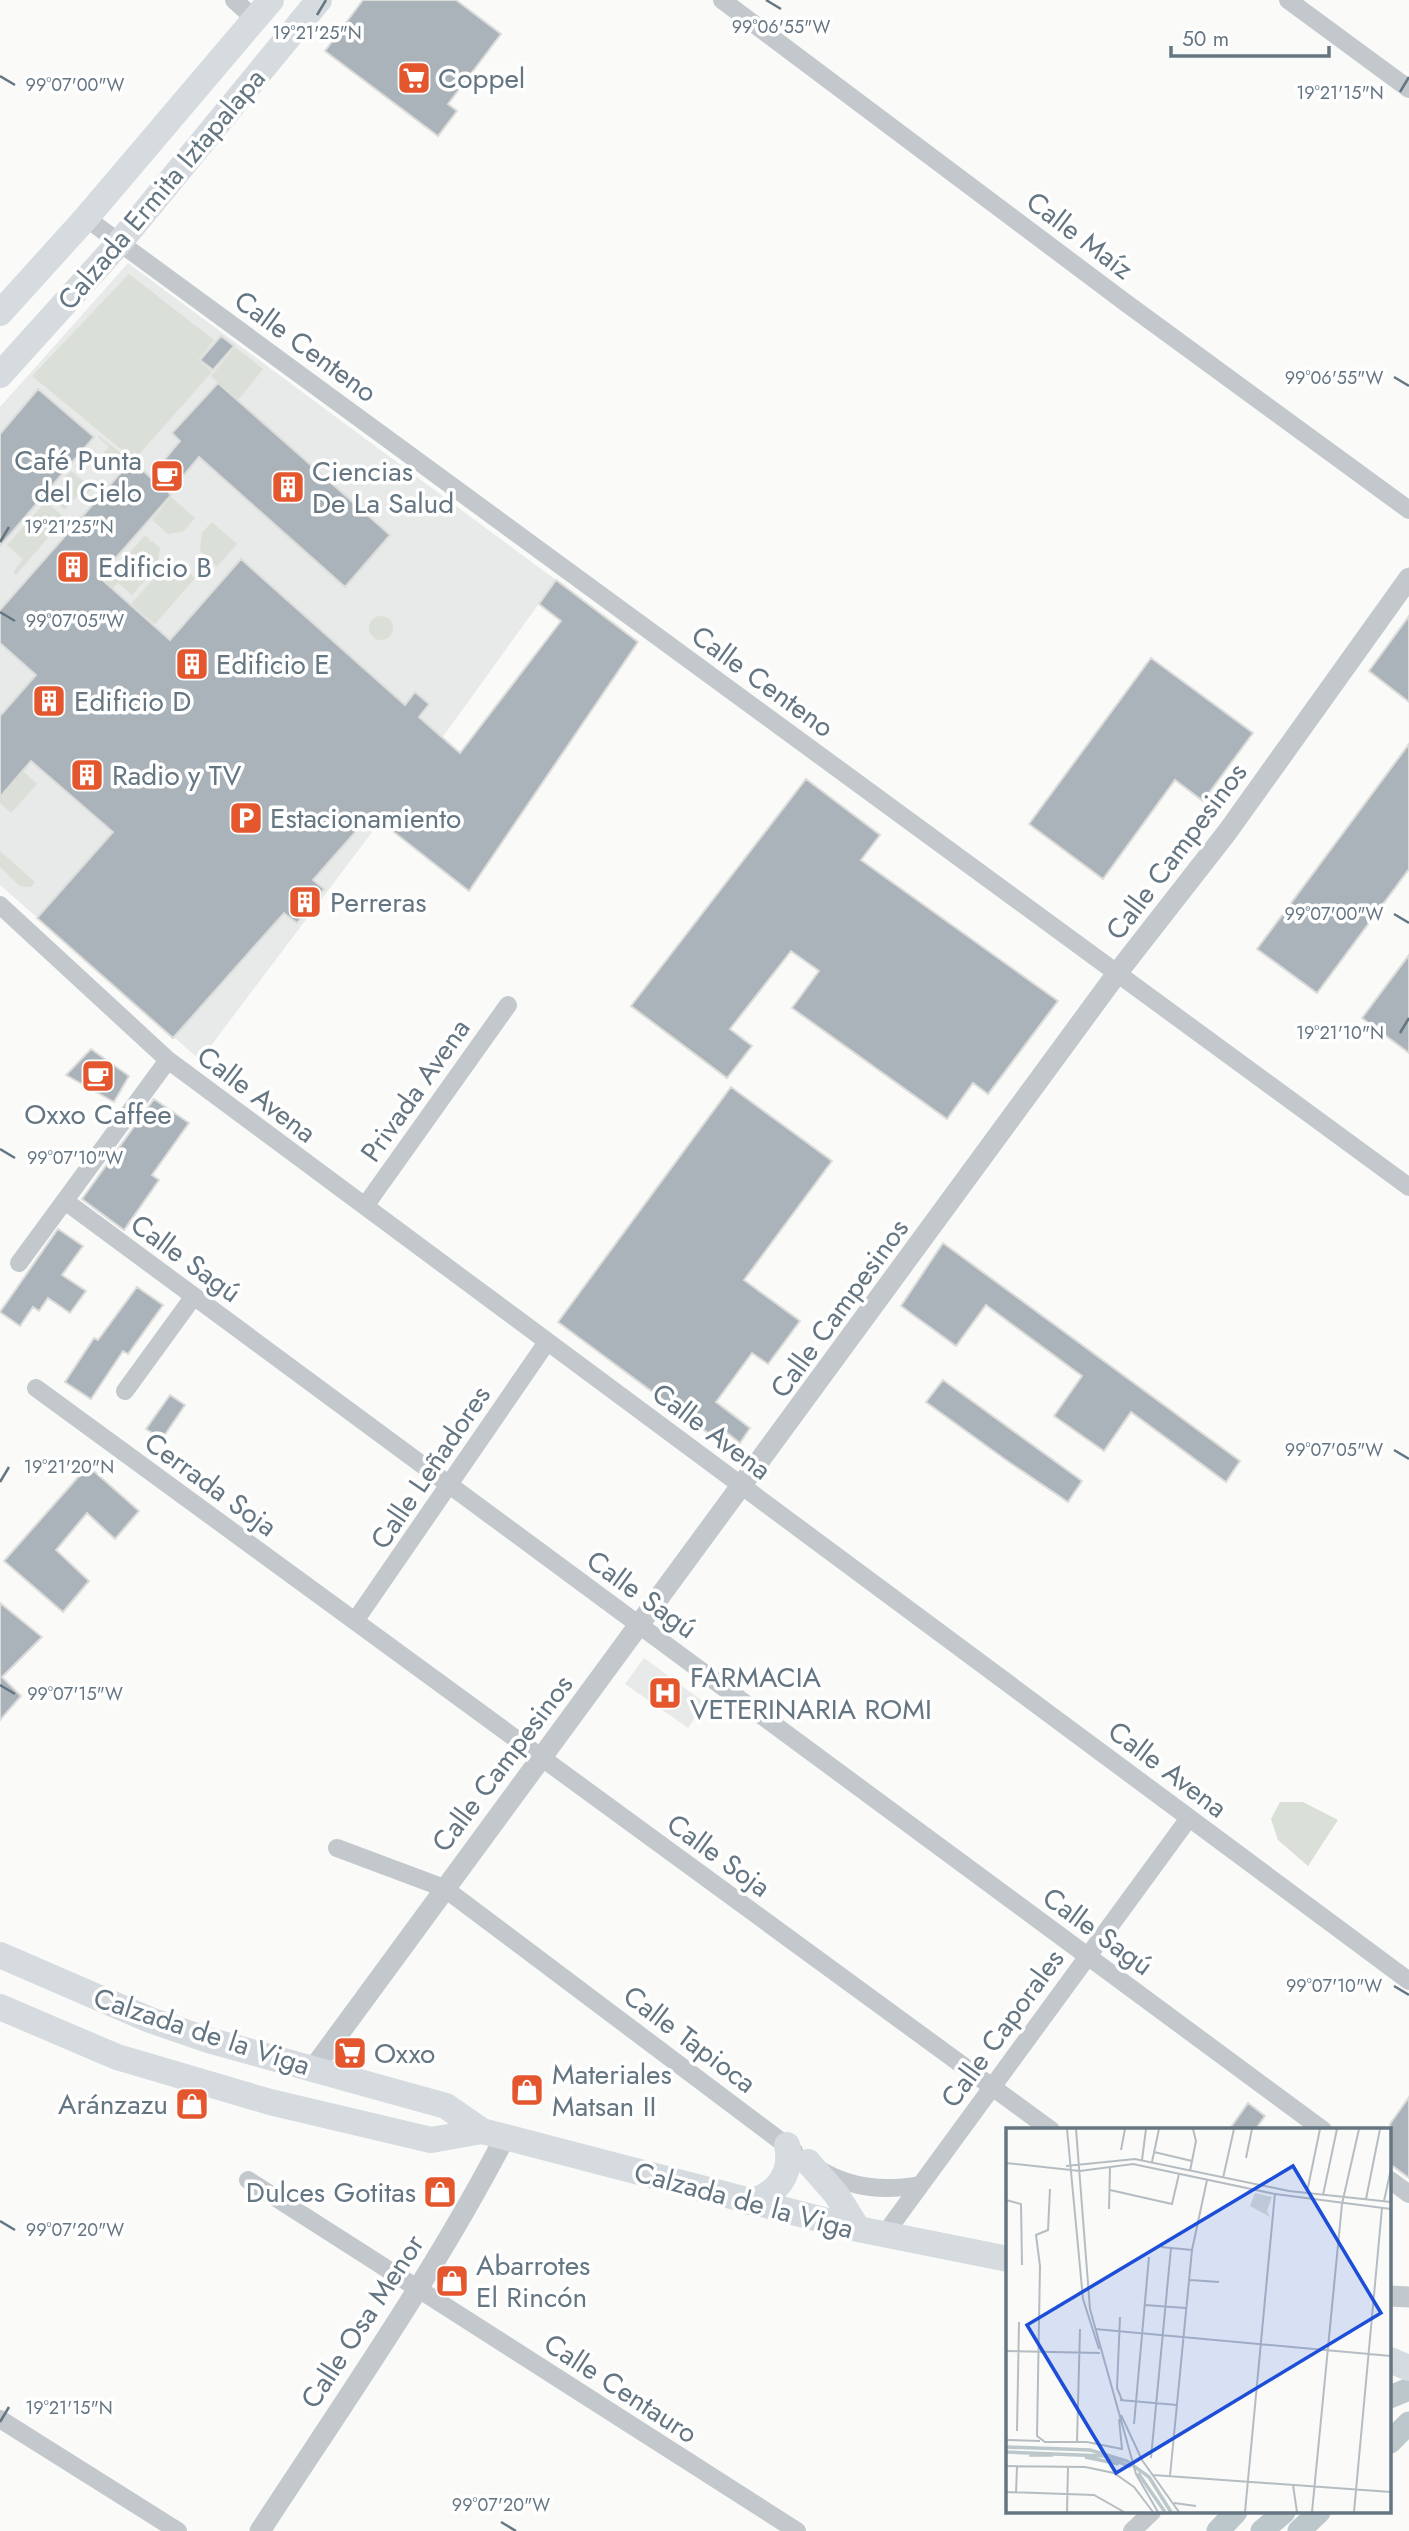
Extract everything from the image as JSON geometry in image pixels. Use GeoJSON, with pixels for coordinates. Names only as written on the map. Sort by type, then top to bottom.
{"type":"FeatureCollection","features":[{"type":"Feature","properties":{"kind":"main road","name":"Calzada Ermita Iztapalapa"},"geometry":{"type":"LineString","coordinates":[[0,375],[120,242],[319,0]]}},
{"type":"Feature","properties":{"kind":"main road","name":"Calzada Ermita Iztapalapa"},"geometry":{"type":"LineString","coordinates":[[0,313],[86,218],[263,9]]}},
{"type":"Feature","properties":{"kind":"main road"},"geometry":{"type":"LineString","coordinates":[[150,143],[180,169]]}},
{"type":"Feature","properties":{"kind":"main road"},"geometry":{"type":"LineString","coordinates":[[20,292],[50,320]]}},
{"type":"Feature","properties":{"kind":"main road","name":"Calzada de la Viga"},"geometry":{"type":"LineString","coordinates":[[0,1955],[150,2020],[208,2040],[446,2106],[494,2134],[858,2230],[1006,2259]]}},
{"type":"Feature","properties":{"kind":"main road","name":"Calzada de la Viga"},"geometry":{"type":"LineString","coordinates":[[0,2007],[117,2057],[270,2102],[431,2140],[494,2134]]}},
{"type":"Feature","properties":{"kind":"main road"},"geometry":{"type":"LineString","coordinates":[[749,2202],[769,2195],[784,2179],[789,2162],[787,2145]]}},
{"type":"Feature","properties":{"kind":"main road"},"geometry":{"type":"LineString","coordinates":[[808,2162],[836,2194],[858,2230]]}},
{"type":"Feature","properties":{"kind":"main road"},"geometry":{"type":"LineString","coordinates":[[1392,2361],[1409,2368]]}},
{"type":"Feature","properties":{"kind":"street"},"geometry":{"type":"LineString","coordinates":[[234,0],[263,9]]}},
{"type":"Feature","properties":{"kind":"street","name":"Calle Maíz"},"geometry":{"type":"LineString","coordinates":[[722,0],[1126,303],[1409,510]]}},
{"type":"Feature","properties":{"kind":"street"},"geometry":{"type":"LineString","coordinates":[[1288,0],[1409,89]]}},
{"type":"Feature","properties":{"kind":"street","name":"Calle Centeno"},"geometry":{"type":"LineString","coordinates":[[86,218],[1409,1187]]}},
{"type":"Feature","properties":{"kind":"street","name":"Calle Campesinos"},"geometry":{"type":"LineString","coordinates":[[313,2069],[1118,972],[1228,831],[1409,578]]}},
{"type":"Feature","properties":{"kind":"street","name":"Calle Avena"},"geometry":{"type":"LineString","coordinates":[[0,905],[168,1060],[1409,1981]]}},
{"type":"Feature","properties":{"kind":"street","name":"Privada Avena"},"geometry":{"type":"LineString","coordinates":[[365,1206],[508,1005]]}},
{"type":"Feature","properties":{"kind":"street"},"geometry":{"type":"LineString","coordinates":[[19,1263],[168,1060]]}},
{"type":"Feature","properties":{"kind":"street","name":"Calle Sagú"},"geometry":{"type":"LineString","coordinates":[[65,1201],[1320,2128]]}},
{"type":"Feature","properties":{"kind":"street"},"geometry":{"type":"LineString","coordinates":[[125,1391],[194,1296]]}},
{"type":"Feature","properties":{"kind":"street","name":"Calle Leñadores"},"geometry":{"type":"LineString","coordinates":[[355,1622],[547,1342]]}},
{"type":"Feature","properties":{"kind":"street","name":"Cerrada Soja"},"geometry":{"type":"LineString","coordinates":[[36,1388],[355,1622]]}},
{"type":"Feature","properties":{"kind":"street","name":"Calle Soja"},"geometry":{"type":"LineString","coordinates":[[355,1622],[1048,2128]]}},
{"type":"Feature","properties":{"kind":"street","name":"Calle Caporales"},"geometry":{"type":"LineString","coordinates":[[884,2235],[1189,1818]]}},
{"type":"Feature","properties":{"kind":"street","name":"Calle Tapioca"},"geometry":{"type":"LineString","coordinates":[[337,1849],[444,1888],[808,2162],[834,2178],[864,2187],[883,2189],[920,2185]]}},
{"type":"Feature","properties":{"kind":"street","name":"Calle Osa Menor"},"geometry":{"type":"LineString","coordinates":[[261,2531],[480,2186],[494,2134]]}},
{"type":"Feature","properties":{"kind":"street","name":"Calle Centauro"},"geometry":{"type":"LineString","coordinates":[[247,2180],[797,2531]]}},
{"type":"Feature","properties":{"kind":"street"},"geometry":{"type":"LineString","coordinates":[[1392,2181],[1409,2194]]}},
{"type":"Feature","properties":{"kind":"street"},"geometry":{"type":"LineString","coordinates":[[0,2419],[178,2531]]}},
{"type":"Feature","properties":{"kind":"street"},"geometry":{"type":"LineString","coordinates":[[1132,2531],[1150,2514]]}},
{"type":"Feature","properties":{"kind":"shaded area"},"geometry":{"type":"Polygon","coordinates":[[[128,263],[556,580],[413,778],[200,1060],[0,885],[0,407],[128,263]]]}},
{"type":"Feature","properties":{"kind":"shaded area"},"geometry":{"type":"Polygon","coordinates":[[[129,274],[214,340],[198,360],[212,372],[134,460],[32,376],[129,274]]]}},
{"type":"Feature","properties":{"kind":"shaded area"},"geometry":{"type":"Polygon","coordinates":[[[235,347],[263,369],[238,400],[211,376],[235,347]]]}},
{"type":"Feature","properties":{"kind":"shaded area"},"geometry":{"type":"Polygon","coordinates":[[[99,436],[122,454],[104,473],[94,464],[109,447],[99,436]]]}},
{"type":"Feature","properties":{"kind":"shaded area"},"geometry":{"type":"Polygon","coordinates":[[[71,471],[92,488],[82,500],[77,496],[65,510],[58,504],[70,489],[62,481],[71,471]]]}},
{"type":"Feature","properties":{"kind":"shaded area"},"geometry":{"type":"Polygon","coordinates":[[[58,488],[60,490],[49,504],[65,518],[16,575],[13,572],[23,559],[7,545],[58,488]]]}},
{"type":"Feature","properties":{"kind":"shaded area"},"geometry":{"type":"Polygon","coordinates":[[[171,497],[195,518],[184,531],[168,534],[152,520],[171,497]]]}},
{"type":"Feature","properties":{"kind":"shaded area"},"geometry":{"type":"Polygon","coordinates":[[[212,522],[237,544],[217,567],[200,551],[202,533],[212,522]]]}},
{"type":"Feature","properties":{"kind":"shaded area"},"geometry":{"type":"Polygon","coordinates":[[[145,535],[150,539],[150,543],[152,541],[160,548],[157,567],[132,595],[118,583],[112,589],[101,586],[145,535]]]}},
{"type":"Feature","properties":{"kind":"shaded area"},"geometry":{"type":"Polygon","coordinates":[[[181,565],[195,578],[155,624],[131,604],[161,570],[181,565]]]}},
{"type":"Feature","properties":{"kind":"shaded area"},"geometry":{"type":"Polygon","coordinates":[[[381,616],[389,620],[393,628],[389,636],[381,640],[373,636],[369,628],[373,620],[381,616]]]}},
{"type":"Feature","properties":{"kind":"shaded area"},"geometry":{"type":"Polygon","coordinates":[[[23,771],[37,784],[11,813],[0,803],[0,796],[23,771]]]}},
{"type":"Feature","properties":{"kind":"shaded area"},"geometry":{"type":"Polygon","coordinates":[[[0,851],[35,882],[31,887],[20,886],[0,867],[0,851]]]}},
{"type":"Feature","properties":{"kind":"shaded area","name":"FARMACIA VETERINARIA ROMI"},"geometry":{"type":"Polygon","coordinates":[[[644,1658],[705,1703],[688,1728],[625,1684],[644,1658]]]}},
{"type":"Feature","properties":{"kind":"shaded area"},"geometry":{"type":"Polygon","coordinates":[[[1280,1802],[1303,1802],[1338,1820],[1308,1866],[1278,1840],[1271,1819],[1280,1802]]]}},
{"type":"Feature","properties":{"kind":"building","name":"Coppel"},"geometry":{"type":"Polygon","coordinates":[[[363,0],[456,0],[501,34],[448,104],[457,111],[438,136],[325,51],[363,0]]]}},
{"type":"Feature","properties":{"kind":"building"},"geometry":{"type":"Polygon","coordinates":[[[221,336],[234,346],[213,370],[200,360],[221,336]]]}},
{"type":"Feature","properties":{"kind":"building"},"geometry":{"type":"Polygon","coordinates":[[[218,383],[390,535],[345,587],[199,457],[169,493],[171,495],[99,577],[170,640],[241,559],[405,705],[415,692],[429,704],[419,717],[460,753],[561,621],[539,604],[556,580],[638,642],[469,891],[371,814],[313,880],[324,889],[297,923],[284,913],[173,1038],[37,918],[113,832],[31,761],[0,797],[0,716],[36,675],[0,643],[0,610],[132,460],[150,477],[180,441],[172,433],[218,383]]]}},
{"type":"Feature","properties":{"kind":"building"},"geometry":{"type":"Polygon","coordinates":[[[38,389],[94,437],[0,546],[0,434],[38,389]]]}},
{"type":"Feature","properties":{"kind":"building"},"geometry":{"type":"Polygon","coordinates":[[[1409,616],[1409,702],[1369,671],[1409,616]]]}},
{"type":"Feature","properties":{"kind":"building"},"geometry":{"type":"Polygon","coordinates":[[[1151,658],[1253,733],[1203,801],[1175,780],[1103,879],[1029,824],[1151,658]]]}},
{"type":"Feature","properties":{"kind":"building"},"geometry":{"type":"Polygon","coordinates":[[[1409,744],[1409,869],[1317,993],[1257,949],[1409,744]]]}},
{"type":"Feature","properties":{"kind":"building"},"geometry":{"type":"Polygon","coordinates":[[[806,779],[880,835],[861,860],[1058,1001],[988,1094],[973,1083],[947,1119],[792,1008],[819,971],[791,951],[730,1029],[752,1046],[727,1078],[631,1006],[806,779]]]}},
{"type":"Feature","properties":{"kind":"building"},"geometry":{"type":"Polygon","coordinates":[[[1409,955],[1409,1053],[1362,1018],[1409,955]]]}},
{"type":"Feature","properties":{"kind":"building","name":"Oxxo Caffee"},"geometry":{"type":"Polygon","coordinates":[[[91,1049],[129,1076],[114,1102],[66,1075],[91,1049]]]}},
{"type":"Feature","properties":{"kind":"building"},"geometry":{"type":"Polygon","coordinates":[[[731,1087],[832,1161],[744,1280],[800,1321],[768,1364],[752,1353],[716,1402],[750,1428],[740,1443],[722,1429],[715,1438],[558,1322],[731,1087]]]}},
{"type":"Feature","properties":{"kind":"building"},"geometry":{"type":"Polygon","coordinates":[[[154,1099],[189,1123],[152,1175],[159,1180],[124,1230],[82,1199],[154,1099]]]}},
{"type":"Feature","properties":{"kind":"building"},"geometry":{"type":"Polygon","coordinates":[[[58,1229],[83,1246],[62,1275],[86,1291],[70,1313],[48,1298],[39,1311],[33,1307],[20,1326],[0,1312],[58,1229]]]}},
{"type":"Feature","properties":{"kind":"building"},"geometry":{"type":"Polygon","coordinates":[[[943,1243],[1240,1461],[1226,1482],[1131,1412],[1104,1451],[1054,1416],[1082,1376],[986,1305],[956,1346],[901,1306],[943,1243]]]}},
{"type":"Feature","properties":{"kind":"building"},"geometry":{"type":"Polygon","coordinates":[[[137,1287],[163,1305],[128,1354],[123,1351],[91,1399],[65,1382],[94,1338],[98,1340],[137,1287]]]}},
{"type":"Feature","properties":{"kind":"building"},"geometry":{"type":"Polygon","coordinates":[[[943,1380],[1082,1481],[1068,1502],[926,1402],[943,1380]]]}},
{"type":"Feature","properties":{"kind":"building"},"geometry":{"type":"Polygon","coordinates":[[[170,1395],[185,1405],[162,1439],[146,1429],[170,1395]]]}},
{"type":"Feature","properties":{"kind":"building"},"geometry":{"type":"Polygon","coordinates":[[[88,1466],[139,1511],[115,1539],[87,1513],[56,1550],[89,1581],[63,1612],[4,1561],[88,1466]]]}},
{"type":"Feature","properties":{"kind":"building"},"geometry":{"type":"Polygon","coordinates":[[[0,1603],[42,1637],[2,1677],[21,1696],[0,1720],[0,1603]]]}},
{"type":"Feature","properties":{"kind":"building"},"geometry":{"type":"Polygon","coordinates":[[[1409,2097],[1409,2178],[1392,2165],[1390,2124],[1409,2097]]]}},
{"type":"Feature","properties":{"kind":"building"},"geometry":{"type":"Polygon","coordinates":[[[1248,2103],[1265,2116],[1256,2128],[1230,2128],[1248,2103]]]}},
{"type":"Feature","properties":{"kind":"waterway"},"geometry":{"type":"LineString","coordinates":[[1392,2396],[1409,2389]]}},
{"type":"Feature","properties":{"kind":"waterway"},"geometry":{"type":"LineString","coordinates":[[1392,2440],[1409,2423]]}},
{"type":"Feature","properties":{"kind":"waterway"},"geometry":{"type":"LineString","coordinates":[[1218,2531],[1234,2514]]}},
{"type":"Feature","properties":{"kind":"waterway"},"geometry":{"type":"LineString","coordinates":[[1262,2531],[1282,2514]]}},
{"type":"Feature","properties":{"kind":"waterway"},"geometry":{"type":"LineString","coordinates":[[1299,2531],[1317,2514]]}},
{"type":"Feature","properties":{"kind":"place","name":"Coppel"},"geometry":{"type":"Point","coordinates":[414,78]}},
{"type":"Feature","properties":{"kind":"place","name":"Café Punta del Cielo"},"geometry":{"type":"Point","coordinates":[167,476]}},
{"type":"Feature","properties":{"kind":"place","name":"Ciencias De La Salud"},"geometry":{"type":"Point","coordinates":[288,487]}},
{"type":"Feature","properties":{"kind":"place","name":"Edificio B"},"geometry":{"type":"Point","coordinates":[73,567]}},
{"type":"Feature","properties":{"kind":"place","name":"Edificio E"},"geometry":{"type":"Point","coordinates":[192,664]}},
{"type":"Feature","properties":{"kind":"place","name":"Edificio D"},"geometry":{"type":"Point","coordinates":[49,701]}},
{"type":"Feature","properties":{"kind":"place","name":"Radio y TV"},"geometry":{"type":"Point","coordinates":[87,775]}},
{"type":"Feature","properties":{"kind":"place","name":"Estacionamiento"},"geometry":{"type":"Point","coordinates":[246,818]}},
{"type":"Feature","properties":{"kind":"place","name":"Perreras"},"geometry":{"type":"Point","coordinates":[305,902]}},
{"type":"Feature","properties":{"kind":"place","name":"Oxxo Caffee"},"geometry":{"type":"Point","coordinates":[98,1076]}},
{"type":"Feature","properties":{"kind":"place","name":"FARMACIA VETERINARIA ROMI"},"geometry":{"type":"Point","coordinates":[665,1693]}},
{"type":"Feature","properties":{"kind":"place","name":"Oxxo"},"geometry":{"type":"Point","coordinates":[350,2053]}},
{"type":"Feature","properties":{"kind":"place","name":"Materiales Matsan II"},"geometry":{"type":"Point","coordinates":[527,2090]}},
{"type":"Feature","properties":{"kind":"place","name":"Aránzazu"},"geometry":{"type":"Point","coordinates":[192,2104]}},
{"type":"Feature","properties":{"kind":"place","name":"Dulces Gotitas"},"geometry":{"type":"Point","coordinates":[440,2192]}},
{"type":"Feature","properties":{"kind":"place","name":"Abarrotes El Rincón"},"geometry":{"type":"Point","coordinates":[452,2281]}}]}
